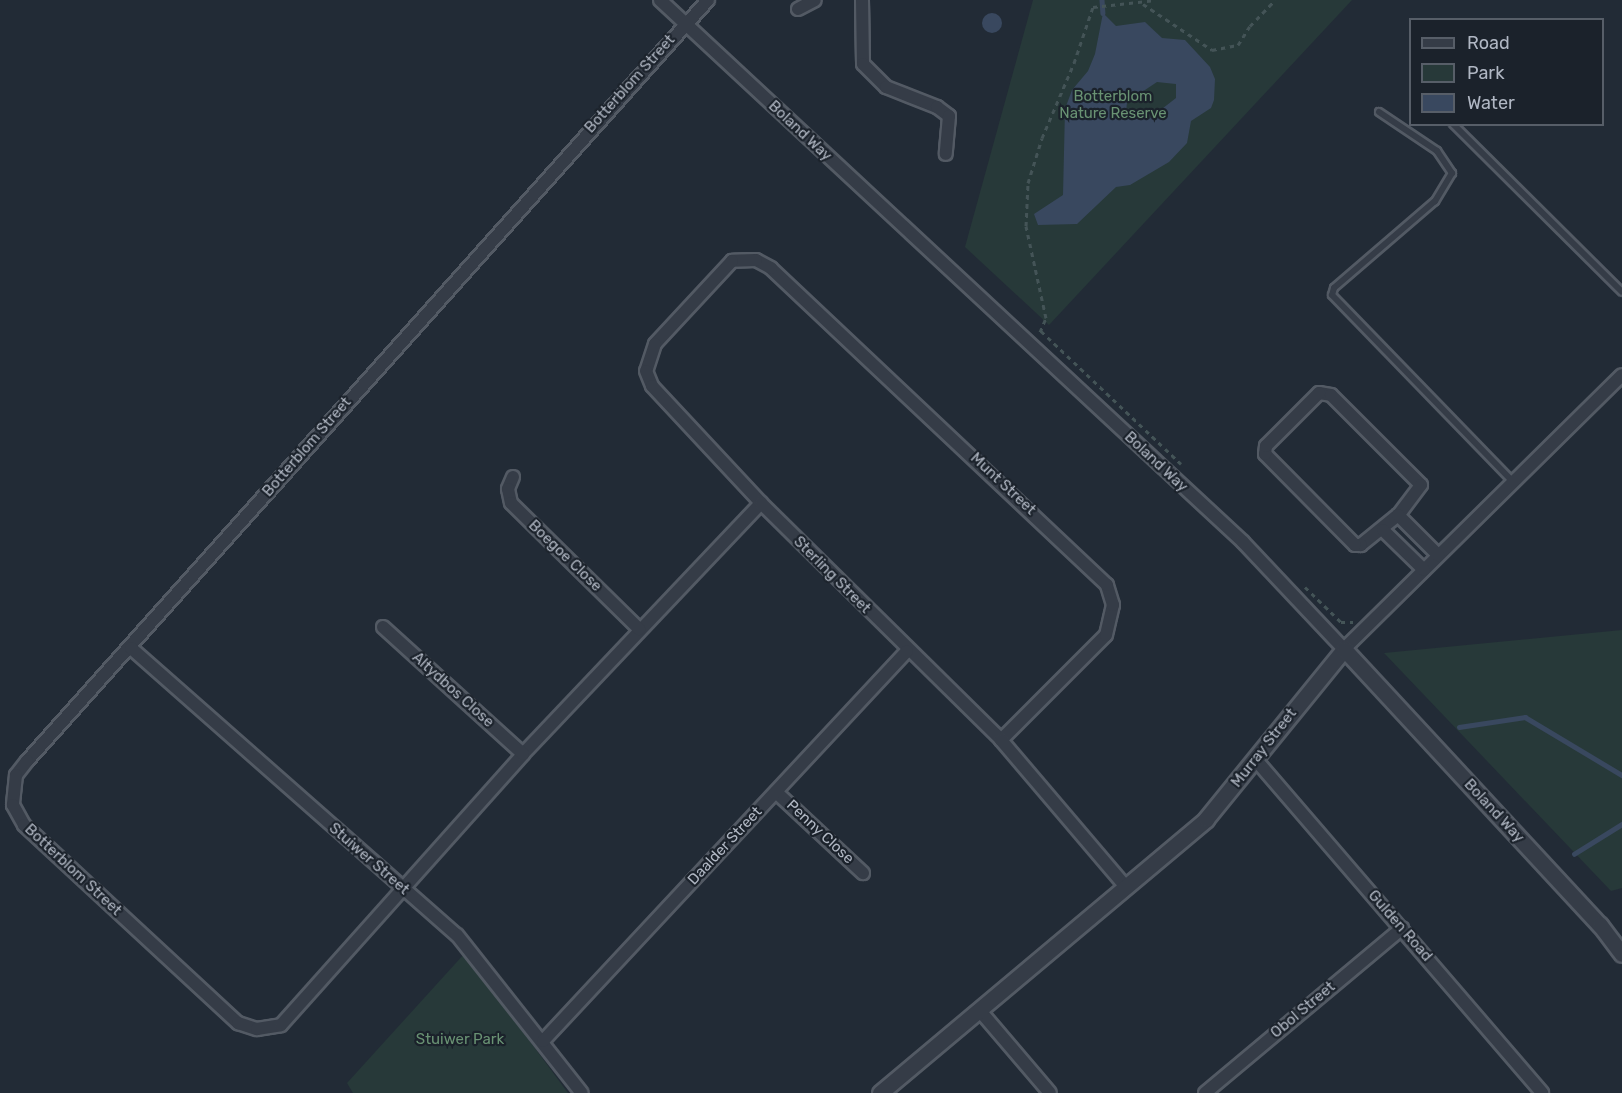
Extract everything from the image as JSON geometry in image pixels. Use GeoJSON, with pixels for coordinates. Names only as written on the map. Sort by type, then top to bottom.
{"type":"FeatureCollection","features":[{"type":"Feature","properties":{"kind":"street","name":"Boland Way"},"geometry":{"type":"LineString","coordinates":[[660,0],[1243,542],[1600,925],[1622,954]]}},
{"type":"Feature","properties":{"kind":"street","name":"Botterblom Street"},"geometry":{"type":"LineString","coordinates":[[708,0],[685,23],[131,648],[27,761],[16,775],[13,806],[24,825],[238,1023],[268,1029],[288,1020],[523,754],[639,628],[761,503]]}},
{"type":"Feature","properties":{"kind":"street"},"geometry":{"type":"LineString","coordinates":[[798,9],[815,0]]}},
{"type":"Feature","properties":{"kind":"street"},"geometry":{"type":"LineString","coordinates":[[862,0],[863,64],[886,87],[937,107],[949,116],[946,154]]}},
{"type":"Feature","properties":{"kind":"street","name":"Sterling Street"},"geometry":{"type":"LineString","coordinates":[[744,258],[723,268],[655,344],[646,370],[662,398],[906,651],[1000,740],[1127,888]]}},
{"type":"Feature","properties":{"kind":"street","name":"Munt Street"},"geometry":{"type":"LineString","coordinates":[[744,258],[771,268],[1107,585],[1113,605],[1106,635],[1000,740]]}},
{"type":"Feature","properties":{"kind":"street","name":"Murray Street"},"geometry":{"type":"LineString","coordinates":[[880,1093],[981,1012],[1206,819],[1344,649],[1622,375]]}},
{"type":"Feature","properties":{"kind":"street"},"geometry":{"type":"LineString","coordinates":[[1319,393],[1331,395],[1418,479],[1420,490],[1383,530],[1365,544],[1355,545],[1265,454],[1266,446],[1319,393]]}},
{"type":"Feature","properties":{"kind":"street","name":"Boegoe Close"},"geometry":{"type":"LineString","coordinates":[[513,477],[508,489],[511,503],[639,628]]}},
{"type":"Feature","properties":{"kind":"street"},"geometry":{"type":"LineString","coordinates":[[1398,515],[1438,555]]}},
{"type":"Feature","properties":{"kind":"street"},"geometry":{"type":"LineString","coordinates":[[1383,530],[1424,570]]}},
{"type":"Feature","properties":{"kind":"street","name":"Altydbos Close"},"geometry":{"type":"LineString","coordinates":[[383,627],[523,754]]}},
{"type":"Feature","properties":{"kind":"street","name":"Stuiwer Street"},"geometry":{"type":"LineString","coordinates":[[131,648],[457,935],[482,961],[582,1093]]}},
{"type":"Feature","properties":{"kind":"street","name":"Daalder Street"},"geometry":{"type":"LineString","coordinates":[[543,1041],[906,651]]}},
{"type":"Feature","properties":{"kind":"street","name":"Gulden Road"},"geometry":{"type":"LineString","coordinates":[[1256,760],[1542,1093]]}},
{"type":"Feature","properties":{"kind":"street","name":"Penny Close"},"geometry":{"type":"LineString","coordinates":[[776,792],[863,873]]}},
{"type":"Feature","properties":{"kind":"street","name":"Obol Street"},"geometry":{"type":"LineString","coordinates":[[1205,1093],[1402,928]]}},
{"type":"Feature","properties":{"kind":"street"},"geometry":{"type":"LineString","coordinates":[[981,1012],[1050,1093]]}},
{"type":"Feature","properties":{"kind":"lane"},"geometry":{"type":"LineString","coordinates":[[1379,112],[1437,151],[1452,173],[1435,201],[1334,288],[1332,295],[1513,482]]}},
{"type":"Feature","properties":{"kind":"lane"},"geometry":{"type":"LineString","coordinates":[[1455,126],[1622,292]]}},
{"type":"Feature","properties":{"kind":"path"},"geometry":{"type":"LineString","coordinates":[[1031,346],[1046,318],[1026,226],[1028,183],[1037,152],[1074,63],[1093,7],[1156,0]]}},
{"type":"Feature","properties":{"kind":"path"},"geometry":{"type":"LineString","coordinates":[[1142,3],[1212,50],[1238,45],[1250,26],[1275,0]]}},
{"type":"Feature","properties":{"kind":"path"},"geometry":{"type":"LineString","coordinates":[[1041,331],[1188,471]]}},
{"type":"Feature","properties":{"kind":"path"},"geometry":{"type":"LineString","coordinates":[[1299,580],[1341,622],[1360,618]]}},
{"type":"Feature","properties":{"kind":"green space","name":"Botterblom Nature Reserve"},"geometry":{"type":"Polygon","coordinates":[[[1033,0],[1352,0],[1049,325],[965,247],[1033,0]]]}},
{"type":"Feature","properties":{"kind":"green space"},"geometry":{"type":"Polygon","coordinates":[[[1622,630],[1622,888],[1611,891],[1384,653],[1622,630]]]}},
{"type":"Feature","properties":{"kind":"green space","name":"Stuiwer Park"},"geometry":{"type":"Polygon","coordinates":[[[465,953],[568,1093],[353,1093],[347,1083],[465,953]]]}},
{"type":"Feature","properties":{"kind":"water"},"geometry":{"type":"Polygon","coordinates":[[[992,13],[999,16],[1002,23],[999,30],[992,33],[985,30],[982,23],[985,16],[992,13]]]}},
{"type":"Feature","properties":{"kind":"water"},"geometry":{"type":"Polygon","coordinates":[[[1103,13],[1116,26],[1145,22],[1162,38],[1185,40],[1210,67],[1215,79],[1214,100],[1211,108],[1191,121],[1187,143],[1169,162],[1130,185],[1116,187],[1077,224],[1038,225],[1034,214],[1063,195],[1065,109],[1072,90],[1088,71],[1095,54],[1103,13]],[[1157,82],[1127,102],[1126,113],[1132,119],[1149,119],[1176,98],[1176,84],[1157,82]]]}},
{"type":"Feature","properties":{"kind":"waterway"},"geometry":{"type":"LineString","coordinates":[[1102,0],[1103,13]]}},
{"type":"Feature","properties":{"kind":"waterway"},"geometry":{"type":"LineString","coordinates":[[1459,727],[1525,717],[1622,775]]}},
{"type":"Feature","properties":{"kind":"waterway"},"geometry":{"type":"LineString","coordinates":[[1574,854],[1622,824]]}}]}
